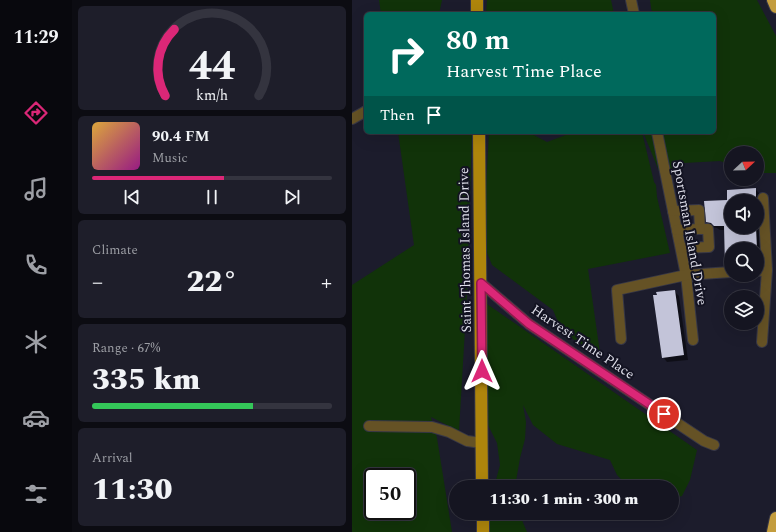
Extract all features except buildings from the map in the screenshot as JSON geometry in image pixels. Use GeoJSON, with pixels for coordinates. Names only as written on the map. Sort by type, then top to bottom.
{"type":"FeatureCollection","features":[{"type":"Feature","properties":{"kind":"highway"},"geometry":{"type":"LineString","coordinates":[[773,0],[776,7]]}},
{"type":"Feature","properties":{"kind":"highway"},"geometry":{"type":"LineString","coordinates":[[773,532],[776,518]]}},
{"type":"Feature","properties":{"kind":"main road"},"geometry":{"type":"LineString","coordinates":[[477,0],[477,12]]}},
{"type":"Feature","properties":{"kind":"main road","name":"Saint Thomas Island Drive"},"geometry":{"type":"LineString","coordinates":[[479,134],[482,480]]}},
{"type":"Feature","properties":{"kind":"main road"},"geometry":{"type":"LineString","coordinates":[[483,520],[483,532]]}},
{"type":"Feature","properties":{"kind":"street"},"geometry":{"type":"LineString","coordinates":[[631,0],[634,12]]}},
{"type":"Feature","properties":{"kind":"street"},"geometry":{"type":"LineString","coordinates":[[352,119],[364,112]]}},
{"type":"Feature","properties":{"kind":"street","name":"Sportsman Island Drive"},"geometry":{"type":"LineString","coordinates":[[657,134],[686,275],[693,340]]}},
{"type":"Feature","properties":{"kind":"street"},"geometry":{"type":"LineString","coordinates":[[673,211],[699,210],[700,229]]}},
{"type":"Feature","properties":{"kind":"street"},"geometry":{"type":"LineString","coordinates":[[677,230],[708,229],[709,247],[681,248]]}},
{"type":"Feature","properties":{"kind":"street"},"geometry":{"type":"LineString","coordinates":[[621,339],[617,290],[686,275],[724,272]]}},
{"type":"Feature","properties":{"kind":"street"},"geometry":{"type":"LineString","coordinates":[[762,282],[762,342]]}},
{"type":"Feature","properties":{"kind":"street","name":"Harvest Time Place"},"geometry":{"type":"LineString","coordinates":[[481,283],[529,324],[704,441],[714,445]]}},
{"type":"Feature","properties":{"kind":"street"},"geometry":{"type":"LineString","coordinates":[[369,426],[432,427],[449,432],[468,441],[482,443]]}},
{"type":"Feature","properties":{"kind":"green space"},"geometry":{"type":"Polygon","coordinates":[[[379,0],[442,0],[439,12],[381,12],[379,0]]]}},
{"type":"Feature","properties":{"kind":"green space"},"geometry":{"type":"Polygon","coordinates":[[[487,0],[611,0],[614,12],[486,12],[487,0]]]}},
{"type":"Feature","properties":{"kind":"green space"},"geometry":{"type":"Polygon","coordinates":[[[650,0],[757,0],[776,36],[776,173],[764,173],[764,146],[724,146],[724,162],[720,161],[684,163],[661,176],[644,134],[716,134],[716,12],[652,12],[650,0]]]}},
{"type":"Feature","properties":{"kind":"green space"},"geometry":{"type":"Polygon","coordinates":[[[398,134],[472,134],[467,295],[459,431],[431,417],[437,438],[452,532],[352,532],[352,285],[414,245],[398,134]]]}},
{"type":"Feature","properties":{"kind":"green space"},"geometry":{"type":"Polygon","coordinates":[[[489,134],[532,134],[547,142],[569,134],[642,134],[656,185],[657,197],[670,253],[588,269],[600,353],[584,347],[562,331],[553,310],[492,265],[483,243],[489,134]]]}},
{"type":"Feature","properties":{"kind":"green space"},"geometry":{"type":"Polygon","coordinates":[[[487,304],[697,450],[690,480],[682,496],[679,497],[679,480],[622,480],[617,475],[610,460],[557,444],[533,425],[523,405],[526,422],[525,439],[516,480],[496,480],[500,465],[497,443],[485,419],[487,398],[487,304]]]}},
{"type":"Feature","properties":{"kind":"green space"},"geometry":{"type":"Polygon","coordinates":[[[485,520],[522,520],[527,532],[484,532],[485,520]]]}},
{"type":"Feature","properties":{"kind":"route"},"geometry":{"type":"LineString","coordinates":[[482,371],[481,283],[529,324],[664,414]]}}]}
